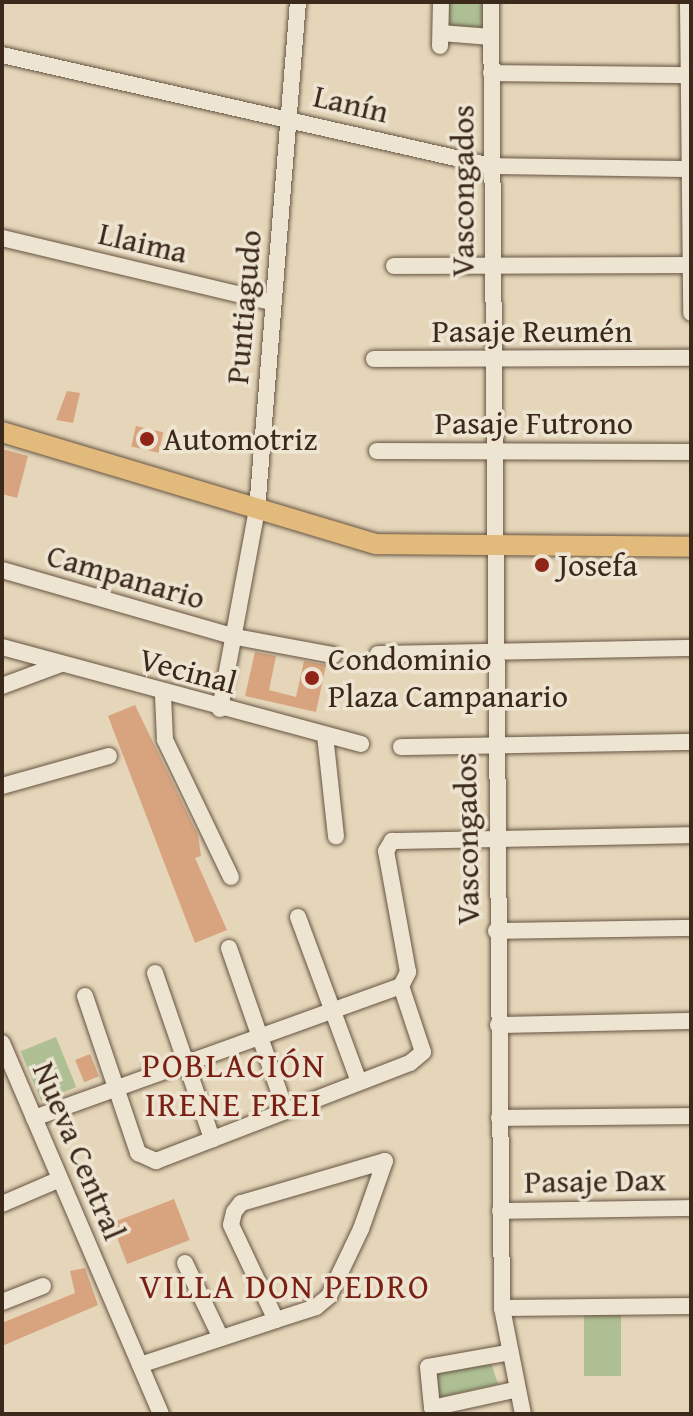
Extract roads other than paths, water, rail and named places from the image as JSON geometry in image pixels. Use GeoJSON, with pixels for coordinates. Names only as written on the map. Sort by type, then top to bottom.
{"type":"FeatureCollection","features":[{"type":"Feature","properties":{"kind":"main road"},"geometry":{"type":"LineString","coordinates":[[2,432],[376,544],[491,548],[691,547]]}},
{"type":"Feature","properties":{"kind":"street","name":"Puntiagudo"},"geometry":{"type":"LineString","coordinates":[[220,709],[236,637],[257,510],[271,302],[298,2]]}},
{"type":"Feature","properties":{"kind":"street"},"geometry":{"type":"LineString","coordinates":[[441,2],[440,40],[491,37]]}},
{"type":"Feature","properties":{"kind":"street","name":"Vascongados"},"geometry":{"type":"LineString","coordinates":[[491,2],[491,548],[502,1308],[506,1353],[523,1414]]}},
{"type":"Feature","properties":{"kind":"street"},"geometry":{"type":"LineString","coordinates":[[688,2],[691,313]]}},
{"type":"Feature","properties":{"kind":"street","name":"Lanín"},"geometry":{"type":"LineString","coordinates":[[2,55],[491,166],[690,169]]}},
{"type":"Feature","properties":{"kind":"street"},"geometry":{"type":"LineString","coordinates":[[491,73],[690,75]]}},
{"type":"Feature","properties":{"kind":"street","name":"Llaima"},"geometry":{"type":"LineString","coordinates":[[2,238],[271,302]]}},
{"type":"Feature","properties":{"kind":"street"},"geometry":{"type":"LineString","coordinates":[[394,266],[691,265]]}},
{"type":"Feature","properties":{"kind":"street","name":"Pasaje Reumén"},"geometry":{"type":"LineString","coordinates":[[374,359],[691,358]]}},
{"type":"Feature","properties":{"kind":"street","name":"Pasaje Futrono"},"geometry":{"type":"LineString","coordinates":[[377,451],[691,452]]}},
{"type":"Feature","properties":{"kind":"street","name":"Campanario"},"geometry":{"type":"LineString","coordinates":[[2,570],[236,637],[333,655]]}},
{"type":"Feature","properties":{"kind":"street","name":"Vecinal"},"geometry":{"type":"LineString","coordinates":[[2,647],[163,695],[361,744]]}},
{"type":"Feature","properties":{"kind":"street"},"geometry":{"type":"LineString","coordinates":[[378,654],[691,648]]}},
{"type":"Feature","properties":{"kind":"street"},"geometry":{"type":"LineString","coordinates":[[2,686],[61,664]]}},
{"type":"Feature","properties":{"kind":"street"},"geometry":{"type":"LineString","coordinates":[[163,695],[165,740],[231,877]]}},
{"type":"Feature","properties":{"kind":"street"},"geometry":{"type":"LineString","coordinates":[[325,735],[336,836]]}},
{"type":"Feature","properties":{"kind":"street"},"geometry":{"type":"LineString","coordinates":[[401,747],[691,742]]}},
{"type":"Feature","properties":{"kind":"street"},"geometry":{"type":"LineString","coordinates":[[2,786],[109,756]]}},
{"type":"Feature","properties":{"kind":"street"},"geometry":{"type":"LineString","coordinates":[[34,1118],[401,986],[408,972],[386,851],[396,839],[691,835]]}},
{"type":"Feature","properties":{"kind":"street"},"geometry":{"type":"LineString","coordinates":[[298,917],[359,1082]]}},
{"type":"Feature","properties":{"kind":"street"},"geometry":{"type":"LineString","coordinates":[[496,931],[691,928]]}},
{"type":"Feature","properties":{"kind":"street"},"geometry":{"type":"LineString","coordinates":[[229,948],[285,1109]]}},
{"type":"Feature","properties":{"kind":"street"},"geometry":{"type":"LineString","coordinates":[[155,973],[212,1139]]}},
{"type":"Feature","properties":{"kind":"street"},"geometry":{"type":"LineString","coordinates":[[85,996],[116,1089],[145,1159],[212,1139],[359,1082],[423,1052],[401,986]]}},
{"type":"Feature","properties":{"kind":"street"},"geometry":{"type":"LineString","coordinates":[[498,1025],[691,1021]]}},
{"type":"Feature","properties":{"kind":"street","name":"Nueva Central"},"geometry":{"type":"LineString","coordinates":[[2,1043],[161,1414]]}},
{"type":"Feature","properties":{"kind":"street"},"geometry":{"type":"LineString","coordinates":[[499,1118],[691,1116]]}},
{"type":"Feature","properties":{"kind":"street"},"geometry":{"type":"LineString","coordinates":[[140,1365],[276,1320],[329,1296],[385,1161],[256,1198],[234,1212],[231,1225],[276,1320]]}},
{"type":"Feature","properties":{"kind":"street"},"geometry":{"type":"LineString","coordinates":[[2,1204],[60,1179]]}},
{"type":"Feature","properties":{"kind":"street","name":"Pasaje Dax"},"geometry":{"type":"LineString","coordinates":[[500,1211],[691,1208]]}},
{"type":"Feature","properties":{"kind":"street"},"geometry":{"type":"LineString","coordinates":[[185,1263],[221,1338]]}},
{"type":"Feature","properties":{"kind":"street"},"geometry":{"type":"LineString","coordinates":[[2,1302],[43,1286]]}},
{"type":"Feature","properties":{"kind":"street"},"geometry":{"type":"LineString","coordinates":[[502,1308],[691,1306]]}},
{"type":"Feature","properties":{"kind":"street"},"geometry":{"type":"LineString","coordinates":[[506,1353],[428,1367],[432,1408],[514,1390]]}},
{"type":"Feature","properties":{"kind":"place","name":"Automotriz"},"geometry":{"type":"Point","coordinates":[147,439]}},
{"type":"Feature","properties":{"kind":"place","name":"Josefa"},"geometry":{"type":"Point","coordinates":[542,565]}},
{"type":"Feature","properties":{"kind":"place","name":"Condominio Plaza Campanario"},"geometry":{"type":"Point","coordinates":[312,678]}},
{"type":"Feature","properties":{"kind":"district","name":"POBLACIÓN IRENE FREI"},"geometry":{"type":"Point","coordinates":[234,1084]}},
{"type":"Feature","properties":{"kind":"district","name":"VILLA DON PEDRO"},"geometry":{"type":"Point","coordinates":[285,1286]}}]}
